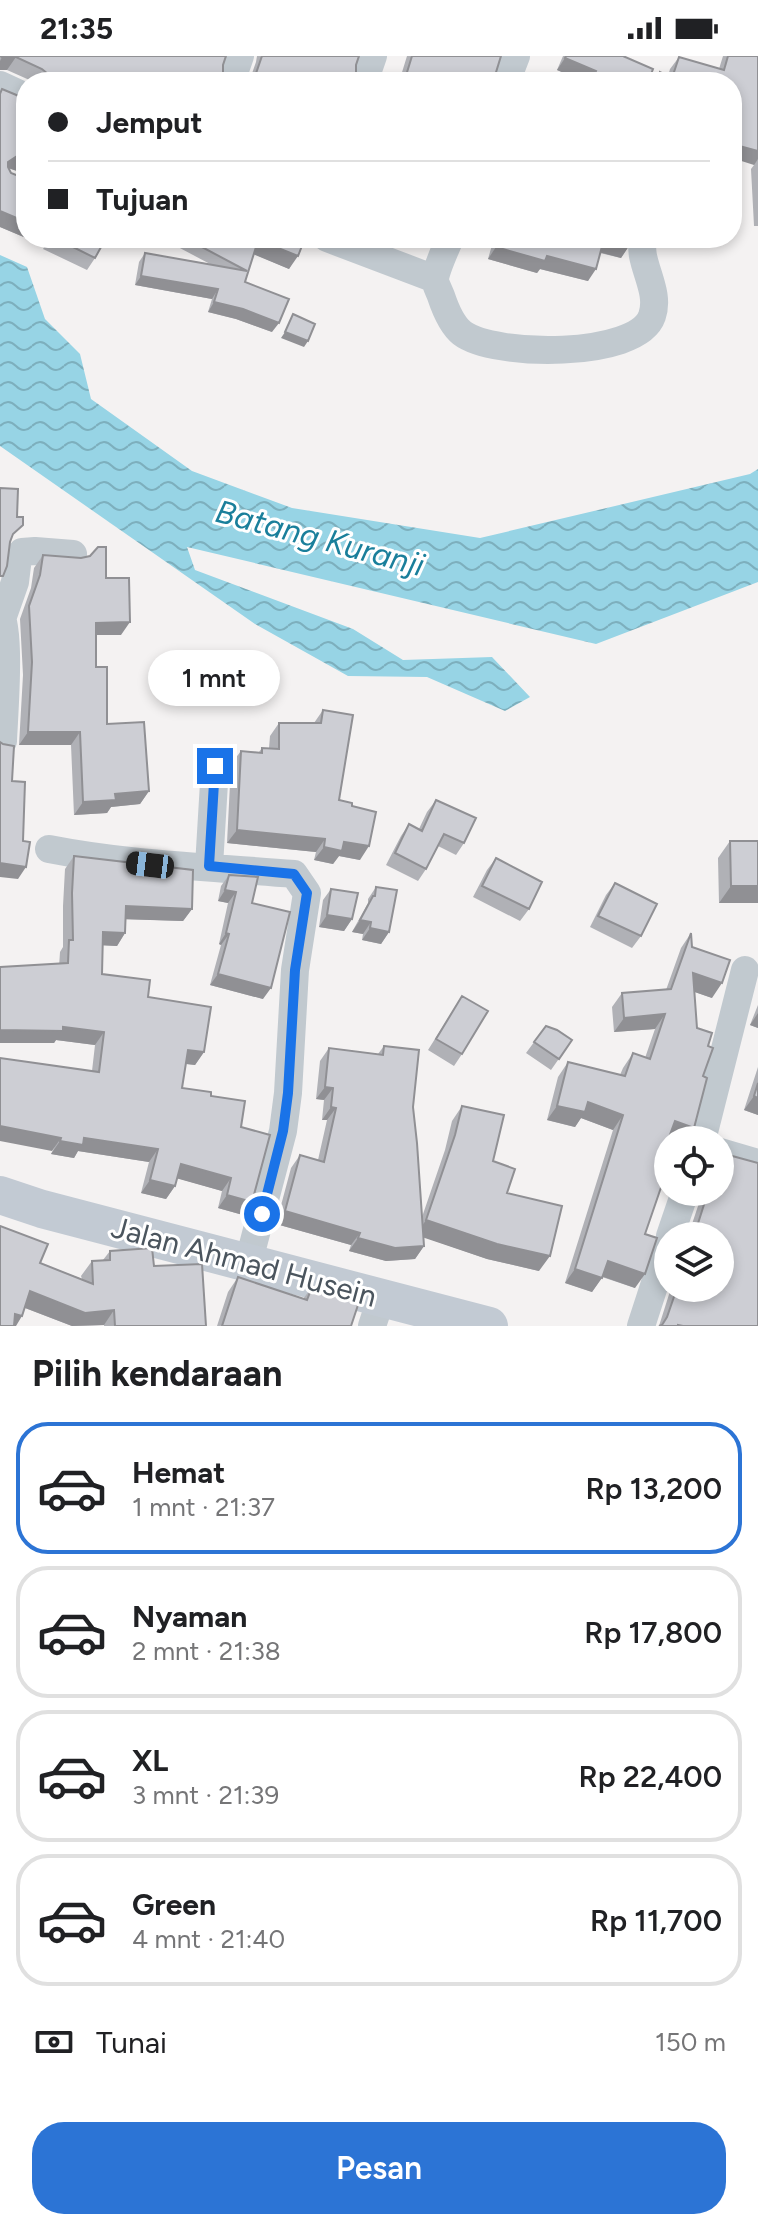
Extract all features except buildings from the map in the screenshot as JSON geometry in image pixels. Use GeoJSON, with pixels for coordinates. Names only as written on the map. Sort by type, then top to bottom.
{"type":"FeatureCollection","features":[{"type":"Feature","properties":{"kind":"main road","name":"Jalan Ahmad Husein"},"geometry":{"type":"LineString","coordinates":[[0,1195],[42,1209],[489,1326]]}},
{"type":"Feature","properties":{"kind":"main road","name":"Jalan Ahmad Husein"},"geometry":{"type":"LineString","coordinates":[[0,1212],[60,1234],[374,1320],[422,1326]]}},
{"type":"Feature","properties":{"kind":"street"},"geometry":{"type":"LineString","coordinates":[[353,248],[435,279]]}},
{"type":"Feature","properties":{"kind":"street"},"geometry":{"type":"LineString","coordinates":[[446,248],[435,279],[444,307],[460,332],[477,342],[504,348],[550,351],[612,342],[635,334],[651,320],[655,303],[643,248]]}},
{"type":"Feature","properties":{"kind":"street"},"geometry":{"type":"LineString","coordinates":[[0,740],[3,741],[4,725],[5,645],[1,614],[15,582],[18,557],[22,552],[35,551],[73,554]]}},
{"type":"Feature","properties":{"kind":"street"},"geometry":{"type":"LineString","coordinates":[[209,866],[215,766]]}},
{"type":"Feature","properties":{"kind":"street"},"geometry":{"type":"LineString","coordinates":[[49,849],[150,865],[209,866],[294,874],[307,893],[295,970],[283,1131],[248,1264]]}},
{"type":"Feature","properties":{"kind":"street"},"geometry":{"type":"LineString","coordinates":[[706,1126],[745,970]]}},
{"type":"Feature","properties":{"kind":"street"},"geometry":{"type":"LineString","coordinates":[[734,1156],[758,1163]]}},
{"type":"Feature","properties":{"kind":"street"},"geometry":{"type":"LineString","coordinates":[[641,1326],[654,1286]]}},
{"type":"Feature","properties":{"kind":"water","name":"Batang Kuranji"},"geometry":{"type":"Polygon","coordinates":[[[0,255],[27,267],[45,319],[80,354],[91,399],[192,471],[292,508],[480,538],[750,474],[758,469],[758,582],[596,644],[187,547],[195,570],[353,629],[403,660],[492,657],[530,697],[505,711],[427,677],[348,676],[255,624],[0,446],[0,255]]]}},
{"type":"Feature","properties":{"kind":"route"},"geometry":{"type":"LineString","coordinates":[[215,766],[209,866],[294,874],[307,893],[295,970],[283,1131],[262,1214]]}}]}
